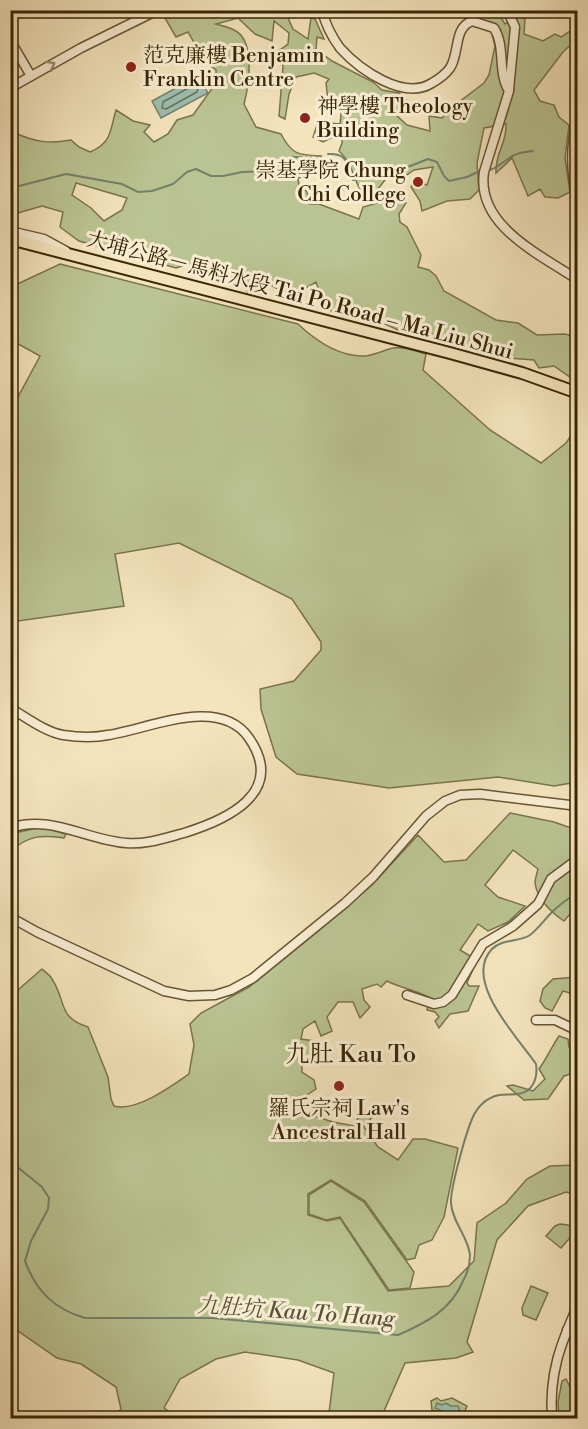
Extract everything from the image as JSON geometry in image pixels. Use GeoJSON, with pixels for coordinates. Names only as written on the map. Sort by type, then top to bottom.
{"type":"FeatureCollection","features":[{"type":"Feature","properties":{"kind":"main road","name":"大埔公路－馬料水段 Tai Po Road – Ma Liu Shui"},"geometry":{"type":"LineString","coordinates":[[10,239],[450,353],[522,373],[578,393]]}},
{"type":"Feature","properties":{"kind":"street"},"geometry":{"type":"LineString","coordinates":[[11,87],[117,29],[158,10]]}},
{"type":"Feature","properties":{"kind":"street"},"geometry":{"type":"LineString","coordinates":[[322,10],[326,24],[340,47],[356,61],[391,84],[414,90],[428,86],[447,71],[453,61],[460,30],[464,25],[472,21],[492,27],[496,30],[501,44],[504,78],[509,91]]}},
{"type":"Feature","properties":{"kind":"street"},"geometry":{"type":"LineString","coordinates":[[507,10],[515,27],[509,91],[484,172],[483,185],[486,201],[494,217],[508,231],[578,280]]}},
{"type":"Feature","properties":{"kind":"street"},"geometry":{"type":"LineString","coordinates":[[10,40],[31,76]]}},
{"type":"Feature","properties":{"kind":"street"},"geometry":{"type":"LineString","coordinates":[[578,117],[571,159],[578,200]]}},
{"type":"Feature","properties":{"kind":"street"},"geometry":{"type":"LineString","coordinates":[[10,231],[44,239],[78,257]]}},
{"type":"Feature","properties":{"kind":"street"},"geometry":{"type":"LineString","coordinates":[[10,708],[61,735],[88,737],[107,736],[176,719],[220,718],[240,726],[258,754],[260,774],[254,794],[244,806],[228,816],[212,824],[149,842],[127,843],[109,840],[49,824],[34,823],[10,828]]}},
{"type":"Feature","properties":{"kind":"street"},"geometry":{"type":"LineString","coordinates":[[10,917],[37,932],[164,991],[189,996],[215,995],[231,990],[253,978],[345,903],[373,877],[426,816],[445,801],[460,795],[480,794],[561,806],[578,806]]}},
{"type":"Feature","properties":{"kind":"street"},"geometry":{"type":"LineString","coordinates":[[407,995],[434,1004],[443,1002],[452,995],[483,944],[513,927],[538,904],[551,879],[578,859]]}},
{"type":"Feature","properties":{"kind":"street"},"geometry":{"type":"LineString","coordinates":[[536,1020],[555,1020],[578,1031]]}},
{"type":"Feature","properties":{"kind":"street"},"geometry":{"type":"LineString","coordinates":[[552,1419],[551,1382],[567,1330],[578,1305]]}},
{"type":"Feature","properties":{"kind":"street"},"geometry":{"type":"LineString","coordinates":[[567,1330],[578,1334]]}},
{"type":"Feature","properties":{"kind":"green space"},"geometry":{"type":"Polygon","coordinates":[[[170,10],[295,10],[302,16],[288,18],[293,29],[308,39],[311,18],[315,19],[324,39],[317,37],[316,49],[332,61],[373,82],[382,90],[399,93],[413,107],[394,113],[407,125],[430,131],[429,116],[442,118],[484,83],[489,75],[495,46],[491,30],[477,19],[474,11],[501,11],[498,13],[505,24],[518,15],[525,19],[524,34],[543,41],[555,34],[561,37],[576,27],[577,39],[563,52],[534,90],[540,101],[554,105],[559,117],[569,125],[565,158],[570,192],[558,198],[545,197],[540,189],[528,196],[512,158],[496,173],[497,159],[505,137],[506,124],[484,128],[477,163],[479,190],[470,199],[447,201],[422,211],[420,201],[411,187],[415,181],[427,185],[433,167],[414,170],[395,180],[388,176],[375,193],[370,188],[361,191],[350,165],[339,151],[342,134],[323,142],[313,137],[318,122],[340,124],[342,105],[328,100],[326,83],[329,79],[314,73],[296,77],[289,94],[285,119],[279,116],[283,66],[277,52],[288,44],[289,33],[274,21],[272,41],[255,34],[238,18],[216,24],[234,30],[246,43],[249,75],[244,104],[256,127],[281,134],[296,152],[321,156],[314,175],[298,178],[299,185],[307,192],[310,204],[319,204],[359,219],[363,207],[399,197],[406,203],[399,214],[400,222],[407,227],[421,255],[418,267],[429,270],[436,276],[444,291],[496,320],[518,323],[537,335],[565,334],[577,337],[577,382],[554,366],[539,368],[534,360],[495,357],[428,333],[419,324],[400,331],[368,316],[343,316],[325,308],[316,282],[297,293],[276,288],[266,282],[248,293],[240,277],[219,281],[204,276],[197,261],[176,268],[79,241],[60,227],[63,212],[42,206],[11,215],[11,135],[15,133],[42,141],[71,140],[90,152],[106,140],[116,110],[133,121],[150,125],[144,132],[154,142],[168,134],[177,120],[193,115],[216,83],[216,70],[205,62],[188,32],[176,37],[162,13],[170,10]],[[76,183],[72,195],[91,208],[104,221],[122,210],[127,198],[76,183]]]}},
{"type":"Feature","properties":{"kind":"green space"},"geometry":{"type":"Polygon","coordinates":[[[60,264],[298,324],[328,347],[346,354],[365,356],[397,348],[426,354],[423,370],[490,430],[541,463],[566,443],[577,427],[577,782],[554,786],[498,777],[389,788],[297,774],[276,757],[261,709],[260,689],[294,681],[321,650],[321,642],[292,599],[179,543],[115,554],[124,606],[11,622],[11,410],[40,356],[11,340],[11,287],[60,264]]]}},
{"type":"Feature","properties":{"kind":"green space"},"geometry":{"type":"Polygon","coordinates":[[[510,813],[554,822],[577,830],[577,906],[564,921],[550,910],[536,889],[538,869],[513,850],[485,885],[498,897],[525,906],[508,922],[488,931],[478,924],[460,950],[477,960],[467,983],[469,986],[479,986],[468,1011],[450,1014],[439,1028],[435,1021],[439,1017],[435,1012],[427,1010],[430,998],[387,981],[381,987],[377,984],[362,989],[364,1000],[370,1007],[360,1018],[353,1002],[338,1002],[327,1017],[332,1031],[321,1036],[315,1021],[303,1029],[301,1039],[315,1041],[319,1055],[302,1060],[302,1072],[314,1080],[316,1089],[298,1101],[305,1113],[355,1126],[361,1109],[373,1116],[364,1127],[378,1147],[398,1160],[413,1139],[425,1139],[458,1148],[444,1217],[432,1240],[419,1245],[415,1258],[407,1260],[365,1201],[331,1180],[308,1194],[308,1215],[327,1221],[340,1218],[388,1291],[449,1286],[474,1261],[477,1223],[506,1203],[527,1179],[550,1166],[577,1165],[577,1195],[566,1192],[528,1206],[497,1240],[467,1342],[473,1352],[456,1358],[405,1363],[381,1418],[333,1418],[329,1413],[334,1373],[298,1360],[245,1352],[216,1359],[180,1379],[164,1408],[173,1414],[168,1418],[111,1418],[121,1409],[116,1387],[81,1364],[57,1358],[11,1326],[11,996],[42,969],[57,987],[64,1008],[71,1019],[88,1027],[108,1077],[114,1106],[123,1107],[143,1102],[189,1074],[194,1045],[190,1024],[201,1013],[249,987],[317,932],[372,885],[418,835],[444,862],[466,860],[510,813]]]}},
{"type":"Feature","properties":{"kind":"green space"},"geometry":{"type":"Polygon","coordinates":[[[42,827],[66,834],[64,838],[36,837],[11,851],[11,838],[19,832],[42,827]]]}},
{"type":"Feature","properties":{"kind":"green space"},"geometry":{"type":"Polygon","coordinates":[[[577,977],[577,995],[563,991],[552,1011],[545,1008],[540,1001],[543,989],[553,979],[577,977]]]}},
{"type":"Feature","properties":{"kind":"green space"},"geometry":{"type":"Polygon","coordinates":[[[559,1036],[568,1039],[569,1047],[577,1052],[577,1072],[564,1076],[548,1099],[524,1100],[507,1086],[513,1085],[533,1091],[545,1079],[539,1069],[559,1036]]]}},
{"type":"Feature","properties":{"kind":"green space"},"geometry":{"type":"Polygon","coordinates":[[[331,1181],[364,1202],[414,1272],[410,1288],[389,1290],[340,1217],[326,1220],[309,1214],[309,1195],[331,1181]]]}},
{"type":"Feature","properties":{"kind":"green space"},"geometry":{"type":"Polygon","coordinates":[[[560,1224],[568,1225],[576,1231],[561,1248],[546,1236],[560,1224]]]}},
{"type":"Feature","properties":{"kind":"green space"},"geometry":{"type":"Polygon","coordinates":[[[531,1286],[548,1293],[536,1320],[523,1315],[522,1308],[531,1286]]]}},
{"type":"Feature","properties":{"kind":"green space"},"geometry":{"type":"Polygon","coordinates":[[[566,1379],[571,1389],[571,1411],[567,1415],[559,1416],[558,1402],[562,1381],[566,1379]]]}},
{"type":"Feature","properties":{"kind":"green space"},"geometry":{"type":"Polygon","coordinates":[[[437,1398],[441,1401],[452,1398],[467,1406],[462,1418],[452,1418],[432,1410],[431,1401],[437,1398]]]}},
{"type":"Feature","properties":{"kind":"water"},"geometry":{"type":"Polygon","coordinates":[[[198,76],[208,93],[161,118],[152,101],[198,76]]]}},
{"type":"Feature","properties":{"kind":"water"},"geometry":{"type":"Polygon","coordinates":[[[437,1403],[458,1406],[460,1411],[457,1418],[435,1408],[437,1403]]]}},
{"type":"Feature","properties":{"kind":"waterway"},"geometry":{"type":"LineString","coordinates":[[490,170],[514,155],[533,151]]}},
{"type":"Feature","properties":{"kind":"waterway"},"geometry":{"type":"LineString","coordinates":[[328,154],[344,158],[353,180],[400,170],[428,159],[437,162],[449,181],[467,177],[482,170]]}},
{"type":"Feature","properties":{"kind":"waterway"},"geometry":{"type":"LineString","coordinates":[[15,187],[66,174],[122,184],[138,192],[152,191],[173,184],[187,172],[196,169],[211,176],[223,176],[266,171],[290,163],[292,157],[313,158]]}},
{"type":"Feature","properties":{"kind":"waterway","name":"九肚坑 Kau To Hang"},"geometry":{"type":"LineString","coordinates":[[10,1161],[42,1187],[49,1198],[48,1209],[31,1241],[25,1261],[29,1272],[41,1290],[64,1310],[85,1318],[212,1318],[398,1335],[428,1320],[445,1308],[458,1291],[467,1272],[470,1258],[469,1248],[454,1216],[451,1196],[466,1136],[474,1115],[479,1107],[490,1098],[527,1091],[531,1088],[536,1074],[536,1064],[506,1024],[488,992],[484,976],[485,962],[492,949],[530,935],[555,909],[578,892]]}},
{"type":"Feature","properties":{"kind":"place","name":"范克廉樓 Benjamin Franklin Centre"},"geometry":{"type":"Point","coordinates":[131,67]}},
{"type":"Feature","properties":{"kind":"place","name":"神學樓 Theology Building"},"geometry":{"type":"Point","coordinates":[305,118]}},
{"type":"Feature","properties":{"kind":"place","name":"崇基學院 Chung Chi College"},"geometry":{"type":"Point","coordinates":[418,182]}},
{"type":"Feature","properties":{"kind":"place","name":"羅氏宗祠 Law's Ancestral Hall"},"geometry":{"type":"Point","coordinates":[339,1086]}},
{"type":"Feature","properties":{"kind":"district","name":"九肚 Kau To"},"geometry":{"type":"Point","coordinates":[351,1054]}}]}
